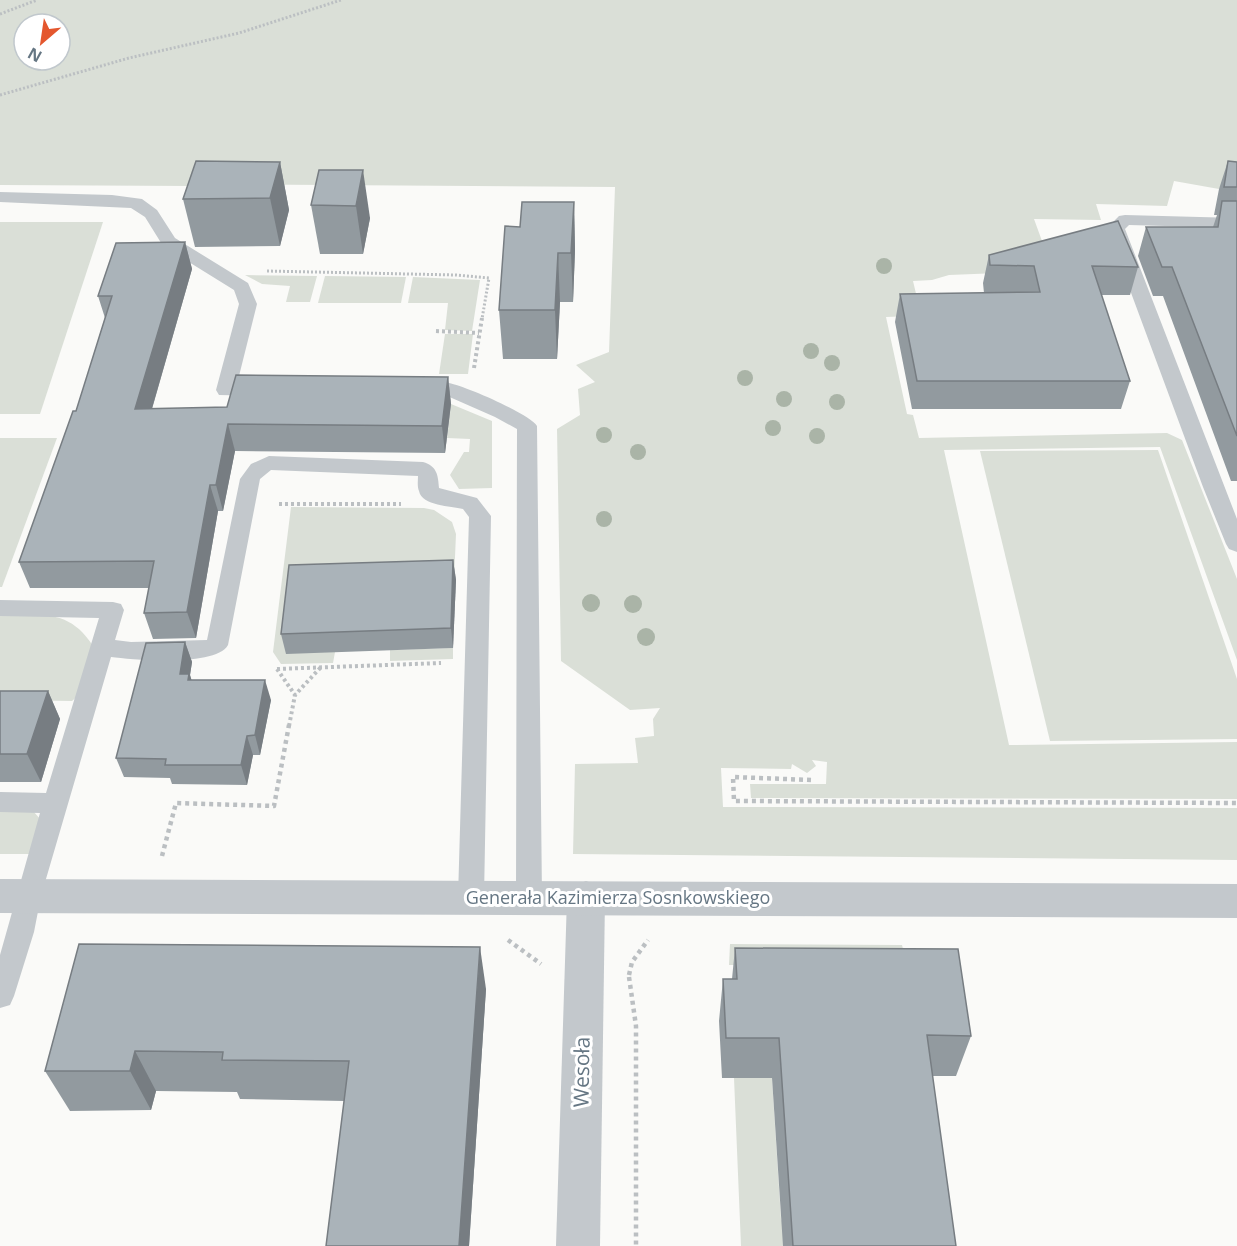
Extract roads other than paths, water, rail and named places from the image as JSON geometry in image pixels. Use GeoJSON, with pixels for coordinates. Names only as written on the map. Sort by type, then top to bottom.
{"type":"FeatureCollection","features":[{"type":"Feature","properties":{"kind":"street","name":"Generała Kazimierza Sosnkowskiego"},"geometry":{"type":"LineString","coordinates":[[14,896],[1237,901]]}},
{"type":"Feature","properties":{"kind":"street","name":"Wesoła"},"geometry":{"type":"LineString","coordinates":[[579,1246],[586,898]]}},
{"type":"Feature","properties":{"kind":"lane"},"geometry":{"type":"LineString","coordinates":[[0,197],[112,200],[136,203],[151,214],[169,242],[242,287],[247,296],[248,304],[226,390],[284,390]]}},
{"type":"Feature","properties":{"kind":"lane"},"geometry":{"type":"LineString","coordinates":[[1237,223],[1125,220],[1116,228],[1213,487],[1237,544]]}},
{"type":"Feature","properties":{"kind":"lane"},"geometry":{"type":"LineString","coordinates":[[400,389],[447,388],[502,412],[527,426],[529,898]]}},
{"type":"Feature","properties":{"kind":"lane"},"geometry":{"type":"LineString","coordinates":[[102,647],[130,651],[206,650],[218,645],[250,479],[255,471],[269,463],[423,469],[428,474],[429,492],[436,496],[470,503],[477,509],[480,516],[471,898]]}},
{"type":"Feature","properties":{"kind":"lane"},"geometry":{"type":"LineString","coordinates":[[0,608],[113,610],[57,803],[14,896],[21,932],[0,996]]}},
{"type":"Feature","properties":{"kind":"lane"},"geometry":{"type":"LineString","coordinates":[[0,802],[57,803]]}}]}
